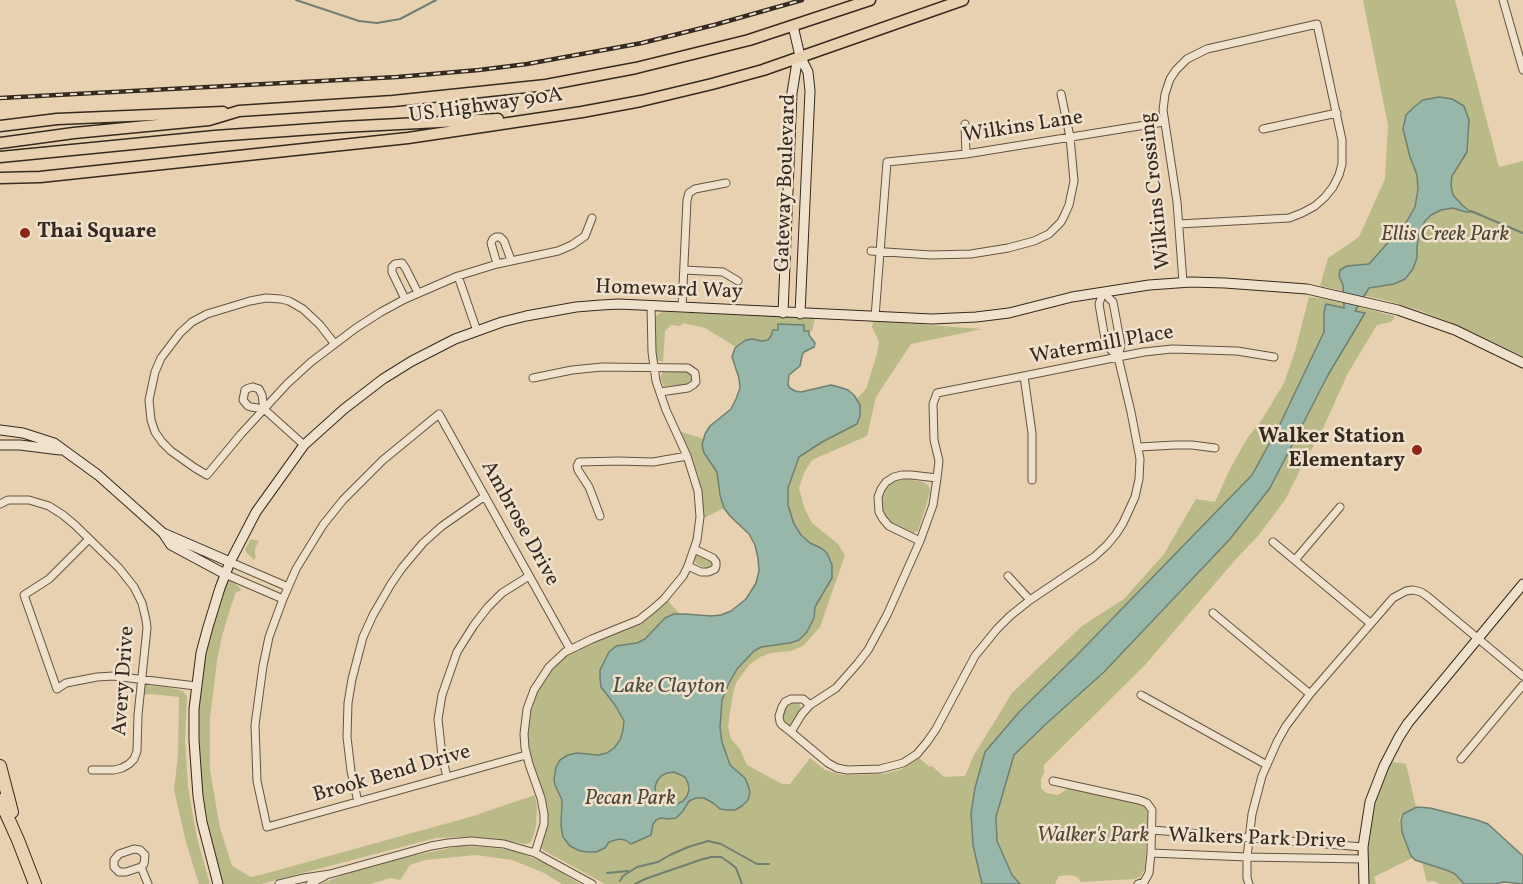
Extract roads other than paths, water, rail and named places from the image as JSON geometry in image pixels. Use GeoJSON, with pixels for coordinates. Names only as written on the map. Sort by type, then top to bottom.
{"type":"FeatureCollection","features":[{"type":"Feature","properties":{"kind":"highway"},"geometry":{"type":"LineString","coordinates":[[0,766],[18,840]]}},
{"type":"Feature","properties":{"kind":"highway"},"geometry":{"type":"LineString","coordinates":[[0,800],[35,884]]}},
{"type":"Feature","properties":{"kind":"main road","name":"US Highway 90A"},"geometry":{"type":"LineString","coordinates":[[0,143],[74,133],[209,120],[239,111],[393,101],[546,86],[636,68],[749,40],[870,0]]}},
{"type":"Feature","properties":{"kind":"main road","name":"US Highway 90A"},"geometry":{"type":"LineString","coordinates":[[0,178],[40,177],[408,138],[582,112],[641,101],[763,70],[963,0]]}},
{"type":"Feature","properties":{"kind":"main road"},"geometry":{"type":"LineString","coordinates":[[0,126],[57,119],[239,111]]}},
{"type":"Feature","properties":{"kind":"main road"},"geometry":{"type":"LineString","coordinates":[[0,157],[238,134],[471,120],[544,118]]}},
{"type":"Feature","properties":{"kind":"street"},"geometry":{"type":"LineString","coordinates":[[1503,0],[1522,64]]}},
{"type":"Feature","properties":{"kind":"street","name":"Wilkins Crossing"},"geometry":{"type":"LineString","coordinates":[[1183,282],[1177,202],[1163,103],[1170,79],[1183,62],[1196,53],[1219,45],[1317,24],[1337,113]]}},
{"type":"Feature","properties":{"kind":"street","name":"Gateway Boulevard"},"geometry":{"type":"LineString","coordinates":[[793,26],[800,56],[808,72],[810,91],[800,314]]}},
{"type":"Feature","properties":{"kind":"street","name":"Gateway Boulevard"},"geometry":{"type":"LineString","coordinates":[[783,313],[792,93],[800,56]]}},
{"type":"Feature","properties":{"kind":"street"},"geometry":{"type":"LineString","coordinates":[[871,251],[951,255],[980,253],[1026,244],[1049,234],[1061,222],[1072,192],[1074,168],[1061,94]]}},
{"type":"Feature","properties":{"kind":"street"},"geometry":{"type":"LineString","coordinates":[[1179,224],[1282,219],[1315,206],[1330,192],[1341,169],[1343,153],[1337,113],[1263,129]]}},
{"type":"Feature","properties":{"kind":"street","name":"Wilkins Lane"},"geometry":{"type":"LineString","coordinates":[[880,252],[886,162],[966,154],[1164,122]]}},
{"type":"Feature","properties":{"kind":"street"},"geometry":{"type":"LineString","coordinates":[[964,124],[966,154]]}},
{"type":"Feature","properties":{"kind":"street"},"geometry":{"type":"LineString","coordinates":[[682,307],[689,193],[695,189],[726,183]]}},
{"type":"Feature","properties":{"kind":"street"},"geometry":{"type":"LineString","coordinates":[[334,343],[303,309],[281,299],[266,298],[250,301],[200,318],[174,339],[155,372],[149,400],[151,420],[158,438],[185,462],[207,475],[287,384],[334,343],[405,299],[458,276],[511,260],[572,246],[585,236],[592,218]]}},
{"type":"Feature","properties":{"kind":"street"},"geometry":{"type":"LineString","coordinates":[[497,264],[491,243],[496,237],[504,241],[511,260]]}},
{"type":"Feature","properties":{"kind":"street"},"geometry":{"type":"LineString","coordinates":[[875,317],[880,252]]}},
{"type":"Feature","properties":{"kind":"street"},"geometry":{"type":"LineString","coordinates":[[405,299],[392,272],[394,264],[402,263],[418,293]]}},
{"type":"Feature","properties":{"kind":"street"},"geometry":{"type":"LineString","coordinates":[[684,270],[723,272],[738,281]]}},
{"type":"Feature","properties":{"kind":"street"},"geometry":{"type":"LineString","coordinates":[[458,276],[477,331]]}},
{"type":"Feature","properties":{"kind":"street","name":"Homeward Way"},"geometry":{"type":"LineString","coordinates":[[218,884],[202,822],[195,770],[194,730],[196,686],[201,653],[230,562],[256,512],[304,445],[344,409],[383,380],[431,351],[477,331],[526,316],[576,307],[619,304],[875,317],[932,319],[976,317],[1009,313],[1072,297],[1149,285],[1183,282],[1225,283],[1307,289],[1372,303],[1415,315],[1455,330],[1523,363]]}},
{"type":"Feature","properties":{"kind":"street"},"geometry":{"type":"LineString","coordinates":[[810,705],[803,699],[791,699],[785,702],[779,716],[780,722],[832,766],[847,770],[880,770],[894,767],[911,759],[927,742],[984,644],[1010,616],[1094,557],[1116,534],[1129,513],[1138,488],[1140,471],[1138,447],[1118,357],[1120,345],[1113,302],[1103,292],[1099,304],[1106,345],[1118,357]]}},
{"type":"Feature","properties":{"kind":"street"},"geometry":{"type":"LineString","coordinates":[[535,853],[544,824],[544,814],[526,755],[525,719],[530,699],[549,667],[570,649],[639,620],[664,599],[683,576],[694,549],[699,525],[698,491],[687,456],[660,392],[654,368],[651,306]]}},
{"type":"Feature","properties":{"kind":"street","name":"Watermill Place"},"geometry":{"type":"LineString","coordinates":[[937,478],[939,461],[934,440],[933,404],[937,393],[1144,352],[1188,349],[1237,351],[1274,357]]}},
{"type":"Feature","properties":{"kind":"street"},"geometry":{"type":"LineString","coordinates":[[533,378],[602,367],[688,368],[695,373],[696,382],[688,388],[660,392]]}},
{"type":"Feature","properties":{"kind":"street"},"geometry":{"type":"LineString","coordinates":[[1024,376],[1032,433],[1032,480]]}},
{"type":"Feature","properties":{"kind":"street"},"geometry":{"type":"LineString","coordinates":[[264,409],[304,445]]}},
{"type":"Feature","properties":{"kind":"street","name":"Ambrose Drive"},"geometry":{"type":"LineString","coordinates":[[288,587],[296,569],[323,525],[343,500],[382,460],[439,414],[570,649]]}},
{"type":"Feature","properties":{"kind":"street"},"geometry":{"type":"LineString","coordinates":[[0,430],[37,437],[54,443],[98,475],[163,533],[171,545],[225,574],[283,598],[288,587],[163,533]]}},
{"type":"Feature","properties":{"kind":"street"},"geometry":{"type":"LineString","coordinates":[[0,445],[62,450]]}},
{"type":"Feature","properties":{"kind":"street"},"geometry":{"type":"LineString","coordinates":[[1138,447],[1184,445],[1215,448]]}},
{"type":"Feature","properties":{"kind":"street"},"geometry":{"type":"LineString","coordinates":[[600,516],[578,470],[579,462],[653,462],[687,456]]}},
{"type":"Feature","properties":{"kind":"street"},"geometry":{"type":"LineString","coordinates":[[791,732],[810,705],[836,688],[868,650],[887,615],[920,541],[933,505],[937,478],[911,475],[894,477],[881,489],[878,497],[879,512],[889,526],[920,541]]}},
{"type":"Feature","properties":{"kind":"street"},"geometry":{"type":"LineString","coordinates":[[358,802],[351,771],[348,703],[354,668],[363,637],[391,584],[416,550],[442,526],[485,496]]}},
{"type":"Feature","properties":{"kind":"street","name":"Avery Drive"},"geometry":{"type":"LineString","coordinates":[[0,504],[18,499],[40,502],[63,514],[128,579],[142,603],[147,628],[138,715],[137,752],[129,765],[114,770],[92,770]]}},
{"type":"Feature","properties":{"kind":"street"},"geometry":{"type":"LineString","coordinates":[[1295,560],[1340,507]]}},
{"type":"Feature","properties":{"kind":"street"},"geometry":{"type":"LineString","coordinates":[[89,539],[49,579],[24,595],[57,690],[66,683],[97,676],[196,686]]}},
{"type":"Feature","properties":{"kind":"street"},"geometry":{"type":"LineString","coordinates":[[1273,542],[1370,623]]}},
{"type":"Feature","properties":{"kind":"street"},"geometry":{"type":"LineString","coordinates":[[688,566],[700,572],[715,569],[716,562],[713,558],[694,549]]}},
{"type":"Feature","properties":{"kind":"street"},"geometry":{"type":"LineString","coordinates":[[447,777],[438,719],[449,671],[463,640],[488,607],[502,593],[529,576]]}},
{"type":"Feature","properties":{"kind":"street"},"geometry":{"type":"LineString","coordinates":[[1008,576],[1030,600]]}},
{"type":"Feature","properties":{"kind":"street"},"geometry":{"type":"LineString","coordinates":[[1364,884],[1363,848],[1370,802],[1384,766],[1399,737],[1408,723],[1523,585]]}},
{"type":"Feature","properties":{"kind":"street"},"geometry":{"type":"LineString","coordinates":[[1249,884],[1249,838],[1255,801],[1267,765],[1286,726],[1310,694],[1393,598],[1406,591],[1421,592],[1523,676]]}},
{"type":"Feature","properties":{"kind":"street","name":"Brook Bend Drive"},"geometry":{"type":"LineString","coordinates":[[283,598],[269,637],[255,725],[257,781],[267,827],[526,755]]}},
{"type":"Feature","properties":{"kind":"street"},"geometry":{"type":"LineString","coordinates":[[1213,613],[1310,694]]}},
{"type":"Feature","properties":{"kind":"street"},"geometry":{"type":"LineString","coordinates":[[1461,759],[1523,685]]}},
{"type":"Feature","properties":{"kind":"street"},"geometry":{"type":"LineString","coordinates":[[1141,695],[1267,765]]}},
{"type":"Feature","properties":{"kind":"street"},"geometry":{"type":"LineString","coordinates":[[1053,781],[1147,803],[1152,810],[1149,873],[1144,882],[1138,884]]}},
{"type":"Feature","properties":{"kind":"street","name":"Walkers Park Drive"},"geometry":{"type":"LineString","coordinates":[[1152,830],[1363,848]]}},
{"type":"Feature","properties":{"kind":"street"},"geometry":{"type":"LineString","coordinates":[[279,884],[330,874],[422,848],[456,842],[485,842],[504,844],[535,853],[592,884]]}},
{"type":"Feature","properties":{"kind":"street"},"geometry":{"type":"LineString","coordinates":[[140,850],[145,855],[144,864],[141,867],[119,872],[114,867],[114,860],[119,854],[140,850]]}},
{"type":"Feature","properties":{"kind":"street","name":"Walkers Park Drive"},"geometry":{"type":"LineString","coordinates":[[1151,853],[1248,858],[1363,859]]}},
{"type":"Feature","properties":{"kind":"street"},"geometry":{"type":"LineString","coordinates":[[141,867],[148,884]]}},
{"type":"Feature","properties":{"kind":"street"},"geometry":{"type":"LineString","coordinates":[[310,884],[330,874]]}},
{"type":"Feature","properties":{"kind":"water"},"geometry":{"type":"Polygon","coordinates":[[[1439,97],[1452,99],[1464,106],[1469,120],[1467,152],[1452,176],[1451,185],[1453,195],[1471,212],[1453,208],[1441,210],[1425,221],[1419,234],[1417,258],[1413,269],[1405,279],[1394,284],[1369,288],[1355,311],[1365,313],[1328,375],[1270,488],[1230,539],[1104,672],[1014,755],[996,817],[997,841],[1012,875],[1020,884],[982,884],[973,845],[971,813],[985,752],[1020,711],[1252,475],[1280,424],[1324,332],[1326,304],[1344,308],[1340,270],[1347,266],[1369,264],[1407,221],[1415,207],[1418,189],[1417,175],[1403,129],[1406,115],[1423,100],[1439,97]]]}},
{"type":"Feature","properties":{"kind":"water","name":"Lake Clayton"},"geometry":{"type":"Polygon","coordinates":[[[778,324],[804,325],[804,331],[809,331],[815,343],[814,347],[804,352],[800,366],[789,375],[790,388],[801,392],[831,385],[848,390],[860,405],[860,416],[857,424],[799,457],[788,488],[788,505],[794,524],[810,543],[827,553],[832,565],[832,578],[815,607],[814,618],[807,632],[799,640],[761,647],[754,651],[737,669],[722,700],[720,728],[722,742],[730,765],[745,778],[750,792],[748,800],[735,810],[727,810],[720,809],[704,798],[696,798],[689,801],[676,818],[656,820],[651,835],[631,844],[619,839],[609,842],[605,848],[596,852],[580,851],[570,846],[563,837],[562,800],[554,779],[560,760],[568,755],[607,753],[620,740],[624,721],[601,687],[600,670],[609,652],[616,646],[637,643],[645,639],[665,618],[674,614],[711,616],[731,611],[746,599],[756,583],[759,571],[755,545],[749,534],[724,508],[717,472],[704,453],[702,445],[710,426],[731,409],[740,388],[732,357],[735,348],[746,340],[768,340],[773,330],[778,330],[778,324]],[[674,772],[661,776],[655,787],[659,799],[671,805],[683,801],[689,790],[685,777],[674,772]]]}},
{"type":"Feature","properties":{"kind":"water"},"geometry":{"type":"Polygon","coordinates":[[[1417,807],[1430,808],[1488,824],[1523,856],[1523,884],[1504,882],[1464,884],[1449,871],[1415,860],[1411,856],[1402,832],[1401,820],[1403,814],[1417,807]]]}},
{"type":"Feature","properties":{"kind":"waterway"},"geometry":{"type":"LineString","coordinates":[[296,0],[359,21],[377,23],[400,19],[436,0]]}},
{"type":"Feature","properties":{"kind":"waterway"},"geometry":{"type":"LineString","coordinates":[[1471,211],[1523,233]]}},
{"type":"Feature","properties":{"kind":"waterway"},"geometry":{"type":"LineString","coordinates":[[620,881],[623,876],[637,867],[658,862],[688,847],[708,841],[721,844],[757,864],[769,864]]}},
{"type":"Feature","properties":{"kind":"waterway"},"geometry":{"type":"LineString","coordinates":[[635,884],[711,857],[721,857],[736,868],[742,884]]}},
{"type":"Feature","properties":{"kind":"waterway"},"geometry":{"type":"LineString","coordinates":[[607,873],[628,871]]}},
{"type":"Feature","properties":{"kind":"railway"},"geometry":{"type":"LineString","coordinates":[[0,98],[397,77],[479,70],[527,64],[642,43],[802,0]]}},
{"type":"Feature","properties":{"kind":"place","name":"Thai Square"},"geometry":{"type":"Point","coordinates":[25,233]}},
{"type":"Feature","properties":{"kind":"place","name":"Walker Station Elementary"},"geometry":{"type":"Point","coordinates":[1417,450]}},
{"type":"Feature","properties":{"kind":"park label","name":"Ellis Creek Park"},"geometry":{"type":"Point","coordinates":[1445,236]}},
{"type":"Feature","properties":{"kind":"park label","name":"Pecan Park"},"geometry":{"type":"Point","coordinates":[630,800]}},
{"type":"Feature","properties":{"kind":"park label","name":"Walker's Park"},"geometry":{"type":"Point","coordinates":[1093,837]}}]}
